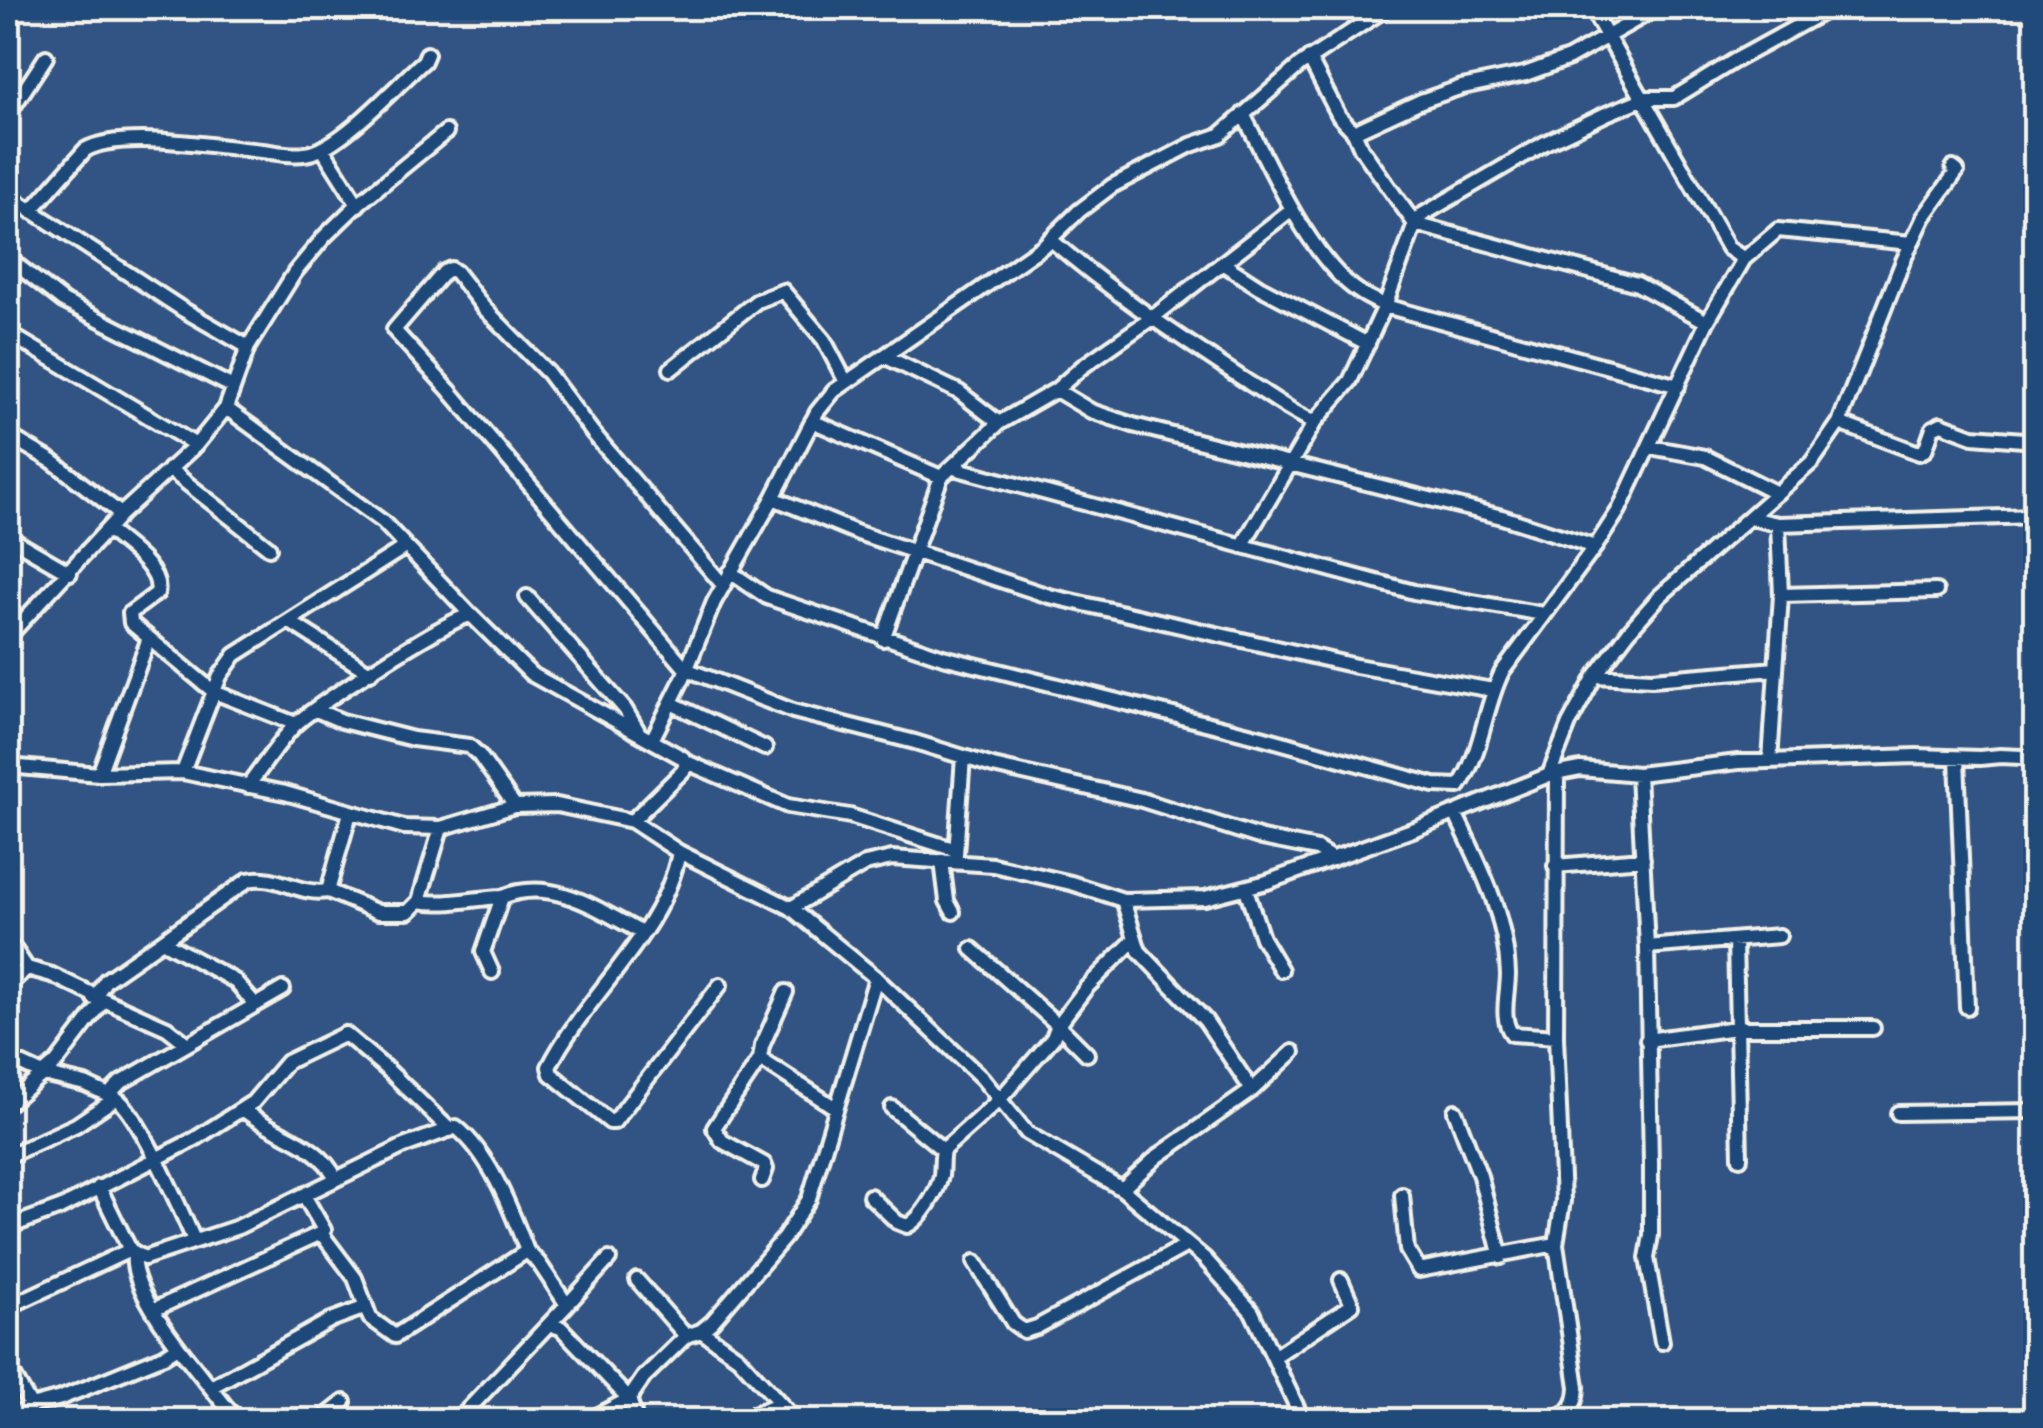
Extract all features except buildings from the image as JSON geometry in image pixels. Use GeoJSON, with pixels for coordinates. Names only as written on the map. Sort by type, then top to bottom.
{"type":"FeatureCollection","features":[{"type":"Feature","properties":{"kind":"street"},"geometry":{"type":"LineString","coordinates":[[646,736],[671,704],[727,579],[812,421],[846,382],[1050,238],[1112,186],[1191,145],[1220,135],[1309,58],[1388,8]]}},
{"type":"Feature","properties":{"kind":"street"},"geometry":{"type":"LineString","coordinates":[[1590,8],[1728,248],[1744,259]]}},
{"type":"Feature","properties":{"kind":"street"},"geometry":{"type":"LineString","coordinates":[[1354,132],[1421,101],[1462,87],[1525,74],[1569,58],[1657,8]]}},
{"type":"Feature","properties":{"kind":"street"},"geometry":{"type":"LineString","coordinates":[[1242,546],[1315,422],[1350,381],[1386,306],[1415,224],[1422,215],[1544,143],[1645,98],[1674,98],[1734,60],[1827,10]]}},
{"type":"Feature","properties":{"kind":"street"},"geometry":{"type":"LineString","coordinates":[[31,211],[92,145],[140,139],[302,155],[322,148],[409,75],[426,54]]}},
{"type":"Feature","properties":{"kind":"street"},"geometry":{"type":"LineString","coordinates":[[8,115],[46,57]]}},
{"type":"Feature","properties":{"kind":"street"},"geometry":{"type":"LineString","coordinates":[[1309,58],[1339,116],[1354,132],[1361,148],[1415,224],[1638,284],[1707,322]]}},
{"type":"Feature","properties":{"kind":"street"},"geometry":{"type":"LineString","coordinates":[[1244,114],[1292,209],[1334,269],[1356,290],[1386,306],[1678,386]]}},
{"type":"Feature","properties":{"kind":"street"},"geometry":{"type":"LineString","coordinates":[[8,636],[121,514],[196,445],[226,408],[248,348],[295,272],[324,236],[446,132]]}},
{"type":"Feature","properties":{"kind":"street"},"geometry":{"type":"LineString","coordinates":[[322,148],[358,205]]}},
{"type":"Feature","properties":{"kind":"street"},"geometry":{"type":"LineString","coordinates":[[1549,1420],[1572,1411],[1577,1402],[1573,1345],[1556,1244],[1563,1201],[1556,1037],[1558,924],[1553,774],[1569,724],[1595,676],[1660,596],[1812,462],[1838,424],[1924,217],[1957,172],[1953,168]]}},
{"type":"Feature","properties":{"kind":"street"},"geometry":{"type":"LineString","coordinates":[[8,195],[248,348]]}},
{"type":"Feature","properties":{"kind":"street"},"geometry":{"type":"LineString","coordinates":[[883,639],[942,477],[999,423],[1056,390],[1292,209]]}},
{"type":"Feature","properties":{"kind":"street"},"geometry":{"type":"LineString","coordinates":[[1556,1037],[1512,1034],[1506,1026],[1508,972],[1499,914],[1461,811],[1459,786],[1493,690],[1618,510],[1707,322],[1744,259],[1778,230],[1912,244]]}},
{"type":"Feature","properties":{"kind":"street"},"geometry":{"type":"LineString","coordinates":[[1050,238],[1116,295],[1295,414],[1315,422]]}},
{"type":"Feature","properties":{"kind":"street"},"geometry":{"type":"LineString","coordinates":[[8,258],[63,301],[232,387]]}},
{"type":"Feature","properties":{"kind":"street"},"geometry":{"type":"LineString","coordinates":[[1222,263],[1259,287],[1368,344]]}},
{"type":"Feature","properties":{"kind":"street"},"geometry":{"type":"LineString","coordinates":[[1333,859],[1317,849],[1262,838],[1142,800],[963,758],[793,711],[686,669],[394,330],[451,268],[548,373],[592,433],[727,579],[768,597],[883,639],[1434,785],[1459,786]]}},
{"type":"Feature","properties":{"kind":"street"},"geometry":{"type":"LineString","coordinates":[[671,369],[757,301],[783,291],[824,340],[846,382]]}},
{"type":"Feature","properties":{"kind":"street"},"geometry":{"type":"LineString","coordinates":[[8,334],[196,445]]}},
{"type":"Feature","properties":{"kind":"street"},"geometry":{"type":"LineString","coordinates":[[886,357],[959,392],[999,423]]}},
{"type":"Feature","properties":{"kind":"street"},"geometry":{"type":"LineString","coordinates":[[1056,390],[1091,411],[1133,426],[1502,517],[1595,547]]}},
{"type":"Feature","properties":{"kind":"street"},"geometry":{"type":"LineString","coordinates":[[226,408],[383,522],[517,664],[531,674],[684,761],[788,806],[850,816],[952,858]]}},
{"type":"Feature","properties":{"kind":"street"},"geometry":{"type":"LineString","coordinates":[[812,421],[942,477]]}},
{"type":"Feature","properties":{"kind":"street"},"geometry":{"type":"LineString","coordinates":[[1838,424],[1919,453],[1925,450],[1932,428],[1941,424],[1973,436],[2036,441]]}},
{"type":"Feature","properties":{"kind":"street"},"geometry":{"type":"LineString","coordinates":[[8,435],[52,461],[121,514]]}},
{"type":"Feature","properties":{"kind":"street"},"geometry":{"type":"LineString","coordinates":[[1650,447],[1705,457],[1776,493]]}},
{"type":"Feature","properties":{"kind":"street"},"geometry":{"type":"LineString","coordinates":[[169,468],[268,548]]}},
{"type":"Feature","properties":{"kind":"street"},"geometry":{"type":"LineString","coordinates":[[954,468],[1414,592],[1543,614]]}},
{"type":"Feature","properties":{"kind":"street"},"geometry":{"type":"LineString","coordinates":[[773,498],[915,553],[1049,596],[1339,662],[1493,690]]}},
{"type":"Feature","properties":{"kind":"street"},"geometry":{"type":"LineString","coordinates":[[1752,518],[1778,524],[2036,516]]}},
{"type":"Feature","properties":{"kind":"street"},"geometry":{"type":"LineString","coordinates":[[1770,761],[1781,595],[1778,524]]}},
{"type":"Feature","properties":{"kind":"street"},"geometry":{"type":"LineString","coordinates":[[109,530],[152,570],[158,581],[157,592],[130,613],[129,619],[214,692],[296,724]]}},
{"type":"Feature","properties":{"kind":"street"},"geometry":{"type":"LineString","coordinates":[[8,537],[70,573]]}},
{"type":"Feature","properties":{"kind":"street"},"geometry":{"type":"LineString","coordinates":[[183,772],[214,692],[236,654],[405,547]]}},
{"type":"Feature","properties":{"kind":"street"},"geometry":{"type":"LineString","coordinates":[[1781,595],[1936,591]]}},
{"type":"Feature","properties":{"kind":"street"},"geometry":{"type":"LineString","coordinates":[[527,597],[646,736]]}},
{"type":"Feature","properties":{"kind":"street"},"geometry":{"type":"LineString","coordinates":[[248,786],[296,724],[370,672],[453,621],[471,615]]}},
{"type":"Feature","properties":{"kind":"street"},"geometry":{"type":"LineString","coordinates":[[290,622],[370,672]]}},
{"type":"Feature","properties":{"kind":"street"},"geometry":{"type":"LineString","coordinates":[[99,774],[149,638]]}},
{"type":"Feature","properties":{"kind":"street"},"geometry":{"type":"LineString","coordinates":[[1595,676],[1652,679],[1776,668]]}},
{"type":"Feature","properties":{"kind":"street"},"geometry":{"type":"LineString","coordinates":[[671,704],[765,748]]}},
{"type":"Feature","properties":{"kind":"street"},"geometry":{"type":"LineString","coordinates":[[316,710],[342,721],[413,739],[469,746],[479,754],[514,806]]}},
{"type":"Feature","properties":{"kind":"street"},"geometry":{"type":"LineString","coordinates":[[791,908],[865,864],[892,858],[952,858],[1056,879],[1123,900],[1184,901],[1246,889],[1553,774],[1580,770],[1638,774],[1770,761],[1916,756],[2022,757],[2036,762]]}},
{"type":"Feature","properties":{"kind":"street"},"geometry":{"type":"LineString","coordinates":[[953,912],[947,901],[963,758]]}},
{"type":"Feature","properties":{"kind":"street"},"geometry":{"type":"LineString","coordinates":[[1957,758],[1967,1007]]}},
{"type":"Feature","properties":{"kind":"street"},"geometry":{"type":"LineString","coordinates":[[632,822],[683,771],[684,761]]}},
{"type":"Feature","properties":{"kind":"street"},"geometry":{"type":"LineString","coordinates":[[8,766],[99,774],[183,772],[404,827],[441,828],[514,806],[557,805],[632,822],[679,852],[791,908],[876,978],[982,1078],[1027,1133],[1122,1189],[1205,1259],[1242,1299],[1275,1356],[1303,1420]]}},
{"type":"Feature","properties":{"kind":"street"},"geometry":{"type":"LineString","coordinates":[[1638,774],[1647,947],[1651,1235],[1646,1258],[1662,1342]]}},
{"type":"Feature","properties":{"kind":"street"},"geometry":{"type":"LineString","coordinates":[[328,891],[350,813]]}},
{"type":"Feature","properties":{"kind":"street"},"geometry":{"type":"LineString","coordinates":[[8,1104],[56,1063],[99,999],[106,980],[248,880],[262,876],[310,894],[328,891],[378,912],[408,912],[419,900],[441,828]]}},
{"type":"Feature","properties":{"kind":"street"},"geometry":{"type":"LineString","coordinates":[[679,852],[665,898],[564,1038],[549,1067],[556,1080],[610,1122],[618,1118],[720,985]]}},
{"type":"Feature","properties":{"kind":"street"},"geometry":{"type":"LineString","coordinates":[[1555,866],[1643,859]]}},
{"type":"Feature","properties":{"kind":"street"},"geometry":{"type":"LineString","coordinates":[[1246,889],[1262,938],[1282,970]]}},
{"type":"Feature","properties":{"kind":"street"},"geometry":{"type":"LineString","coordinates":[[419,900],[437,904],[546,890],[581,899],[642,932]]}},
{"type":"Feature","properties":{"kind":"street"},"geometry":{"type":"LineString","coordinates":[[492,972],[483,952],[502,897]]}},
{"type":"Feature","properties":{"kind":"street"},"geometry":{"type":"LineString","coordinates":[[1123,900],[1139,951],[1206,1020],[1252,1090]]}},
{"type":"Feature","properties":{"kind":"street"},"geometry":{"type":"LineString","coordinates":[[1647,947],[1779,936]]}},
{"type":"Feature","properties":{"kind":"street"},"geometry":{"type":"LineString","coordinates":[[870,1196],[896,1222],[906,1226],[914,1223],[935,1191],[943,1150],[999,1100],[1053,1038],[1086,988],[1135,938]]}},
{"type":"Feature","properties":{"kind":"street"},"geometry":{"type":"LineString","coordinates":[[1735,940],[1740,1158]]}},
{"type":"Feature","properties":{"kind":"street"},"geometry":{"type":"LineString","coordinates":[[162,941],[234,981],[254,1003]]}},
{"type":"Feature","properties":{"kind":"street"},"geometry":{"type":"LineString","coordinates":[[972,949],[1086,1054]]}},
{"type":"Feature","properties":{"kind":"street"},"geometry":{"type":"LineString","coordinates":[[15,950],[27,968],[52,974],[174,1032],[186,1043]]}},
{"type":"Feature","properties":{"kind":"street"},"geometry":{"type":"LineString","coordinates":[[8,992],[27,968]]}},
{"type":"Feature","properties":{"kind":"street"},"geometry":{"type":"LineString","coordinates":[[589,1420],[630,1400],[644,1378],[686,1336],[700,1331],[784,1238],[809,1200],[876,978]]}},
{"type":"Feature","properties":{"kind":"street"},"geometry":{"type":"LineString","coordinates":[[113,1097],[113,1090],[120,1083],[283,989]]}},
{"type":"Feature","properties":{"kind":"street"},"geometry":{"type":"LineString","coordinates":[[762,1180],[764,1164],[722,1141],[714,1128],[760,1059],[786,992]]}},
{"type":"Feature","properties":{"kind":"street"},"geometry":{"type":"LineString","coordinates":[[1646,1040],[1736,1028],[1872,1028]]}},
{"type":"Feature","properties":{"kind":"street"},"geometry":{"type":"LineString","coordinates":[[8,1227],[60,1208],[156,1161],[242,1109],[261,1094],[287,1062],[345,1034],[389,1070],[450,1130]]}},
{"type":"Feature","properties":{"kind":"street"},"geometry":{"type":"LineString","coordinates":[[1122,1189],[1158,1156],[1252,1090],[1293,1052]]}},
{"type":"Feature","properties":{"kind":"street"},"geometry":{"type":"LineString","coordinates":[[8,1058],[43,1074],[85,1084],[124,1104],[194,1240]]}},
{"type":"Feature","properties":{"kind":"street"},"geometry":{"type":"LineString","coordinates":[[760,1059],[834,1107]]}},
{"type":"Feature","properties":{"kind":"street"},"geometry":{"type":"LineString","coordinates":[[8,1156],[76,1125],[113,1097]]}},
{"type":"Feature","properties":{"kind":"street"},"geometry":{"type":"LineString","coordinates":[[892,1108],[943,1150]]}},
{"type":"Feature","properties":{"kind":"street"},"geometry":{"type":"LineString","coordinates":[[242,1109],[269,1129],[324,1158],[336,1179]]}},
{"type":"Feature","properties":{"kind":"street"},"geometry":{"type":"LineString","coordinates":[[1455,1111],[1480,1176],[1501,1257]]}},
{"type":"Feature","properties":{"kind":"street"},"geometry":{"type":"LineString","coordinates":[[1898,1112],[2036,1111]]}},
{"type":"Feature","properties":{"kind":"street"},"geometry":{"type":"LineString","coordinates":[[132,1252],[144,1258],[238,1227],[404,1146],[456,1127],[469,1138],[493,1177],[526,1251],[539,1263],[566,1305]]}},
{"type":"Feature","properties":{"kind":"street"},"geometry":{"type":"LineString","coordinates":[[99,1187],[132,1252],[132,1268],[153,1310],[236,1420]]}},
{"type":"Feature","properties":{"kind":"street"},"geometry":{"type":"LineString","coordinates":[[1402,1195],[1407,1250],[1419,1270],[1556,1244]]}},
{"type":"Feature","properties":{"kind":"street"},"geometry":{"type":"LineString","coordinates":[[153,1310],[320,1234],[324,1230],[305,1197]]}},
{"type":"Feature","properties":{"kind":"street"},"geometry":{"type":"LineString","coordinates":[[320,1234],[355,1278],[370,1318],[395,1336],[526,1251]]}},
{"type":"Feature","properties":{"kind":"street"},"geometry":{"type":"LineString","coordinates":[[975,1262],[1013,1322],[1024,1331],[1037,1328],[1188,1245]]}},
{"type":"Feature","properties":{"kind":"street"},"geometry":{"type":"LineString","coordinates":[[8,1308],[132,1252]]}},
{"type":"Feature","properties":{"kind":"street"},"geometry":{"type":"LineString","coordinates":[[458,1420],[609,1259]]}},
{"type":"Feature","properties":{"kind":"street"},"geometry":{"type":"LineString","coordinates":[[637,1280],[686,1336]]}},
{"type":"Feature","properties":{"kind":"street"},"geometry":{"type":"LineString","coordinates":[[1275,1356],[1352,1305],[1341,1280]]}},
{"type":"Feature","properties":{"kind":"street"},"geometry":{"type":"LineString","coordinates":[[211,1387],[331,1320],[366,1307]]}},
{"type":"Feature","properties":{"kind":"street"},"geometry":{"type":"LineString","coordinates":[[549,1324],[562,1328],[630,1400],[636,1420]]}},
{"type":"Feature","properties":{"kind":"street"},"geometry":{"type":"LineString","coordinates":[[700,1331],[738,1357],[795,1420]]}},
{"type":"Feature","properties":{"kind":"street"},"geometry":{"type":"LineString","coordinates":[[8,1419],[30,1406],[101,1382],[178,1347]]}},
{"type":"Feature","properties":{"kind":"street"},"geometry":{"type":"LineString","coordinates":[[8,1366],[30,1406]]}},
{"type":"Feature","properties":{"kind":"street"},"geometry":{"type":"LineString","coordinates":[[321,1420],[344,1402]]}},
{"type":"Feature","properties":{"kind":"street"},"geometry":{"type":"LineString","coordinates":[[740,1420],[780,1403]]}}]}
